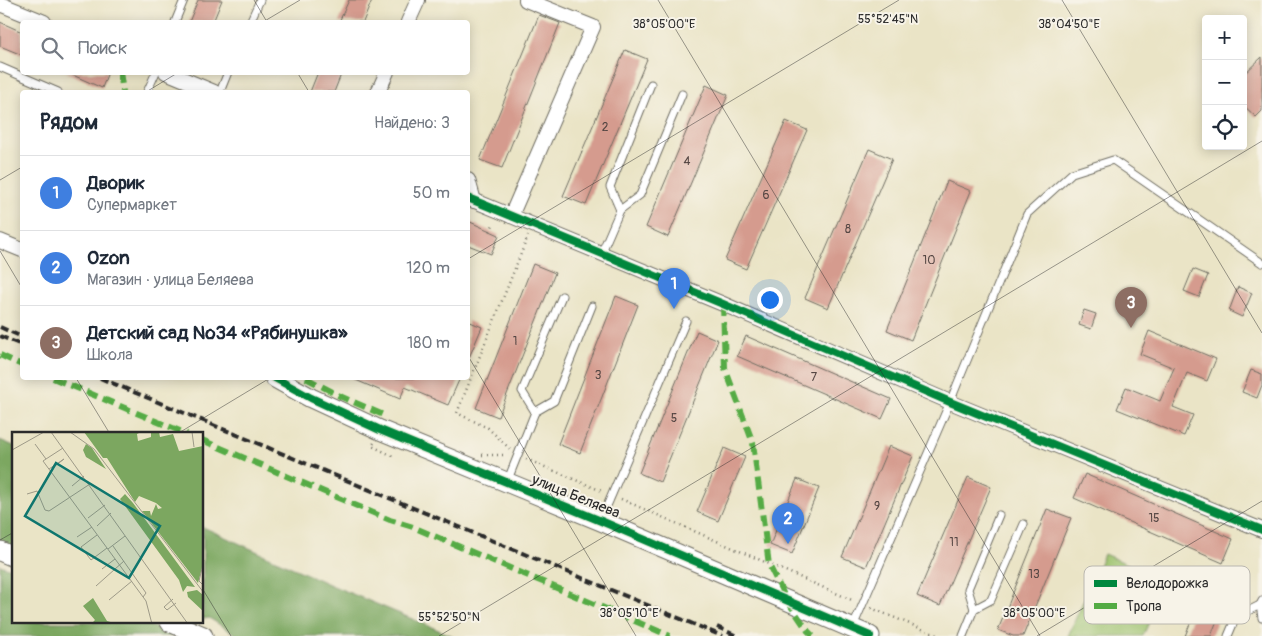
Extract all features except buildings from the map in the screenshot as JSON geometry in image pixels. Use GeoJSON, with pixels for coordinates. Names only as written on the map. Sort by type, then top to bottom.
{"type":"FeatureCollection","features":[{"type":"Feature","properties":{"kind":"street"},"geometry":{"type":"LineString","coordinates":[[409,20],[418,0]]}},
{"type":"Feature","properties":{"kind":"street"},"geometry":{"type":"LineString","coordinates":[[510,216],[592,27],[526,0]]}},
{"type":"Feature","properties":{"kind":"street"},"geometry":{"type":"LineString","coordinates":[[0,4],[39,20]]}},
{"type":"Feature","properties":{"kind":"street"},"geometry":{"type":"LineString","coordinates":[[173,75],[209,90]]}},
{"type":"Feature","properties":{"kind":"street"},"geometry":{"type":"LineString","coordinates":[[379,90],[386,75]]}},
{"type":"Feature","properties":{"kind":"street"},"geometry":{"type":"LineString","coordinates":[[471,200],[723,304],[950,402],[1262,530]]}},
{"type":"Feature","properties":{"kind":"street"},"geometry":{"type":"LineString","coordinates":[[0,241],[20,249]]}},
{"type":"Feature","properties":{"kind":"street","name":"улица Беляева"},"geometry":{"type":"LineString","coordinates":[[279,380],[372,426],[861,632]]}},
{"type":"Feature","properties":{"kind":"street"},"geometry":{"type":"LineString","coordinates":[[0,551],[12,556]]}},
{"type":"Feature","properties":{"kind":"street"},"geometry":{"type":"LineString","coordinates":[[175,624],[203,636]]}},
{"type":"Feature","properties":{"kind":"lane"},"geometry":{"type":"LineString","coordinates":[[177,20],[184,0]]}},
{"type":"Feature","properties":{"kind":"lane"},"geometry":{"type":"LineString","coordinates":[[251,20],[260,0]]}},
{"type":"Feature","properties":{"kind":"lane"},"geometry":{"type":"LineString","coordinates":[[0,67],[53,90]]}},
{"type":"Feature","properties":{"kind":"lane"},"geometry":{"type":"LineString","coordinates":[[148,90],[155,75]]}},
{"type":"Feature","properties":{"kind":"lane"},"geometry":{"type":"LineString","coordinates":[[221,90],[227,75]]}},
{"type":"Feature","properties":{"kind":"lane"},"geometry":{"type":"LineString","coordinates":[[620,210],[610,187],[651,84]]}},
{"type":"Feature","properties":{"kind":"lane"},"geometry":{"type":"LineString","coordinates":[[601,254],[620,210],[640,195],[682,94]]}},
{"type":"Feature","properties":{"kind":"lane"},"geometry":{"type":"LineString","coordinates":[[861,632],[863,604],[950,402],[1027,214],[1072,173],[1113,160],[1262,263]]}},
{"type":"Feature","properties":{"kind":"lane"},"geometry":{"type":"LineString","coordinates":[[535,412],[522,391],[562,296]]}},
{"type":"Feature","properties":{"kind":"lane"},"geometry":{"type":"LineString","coordinates":[[507,483],[535,412],[554,401],[592,306]]}},
{"type":"Feature","properties":{"kind":"lane"},"geometry":{"type":"LineString","coordinates":[[601,521],[686,320]]}},
{"type":"Feature","properties":{"kind":"lane"},"geometry":{"type":"LineString","coordinates":[[974,610],[968,590],[999,514]]}},
{"type":"Feature","properties":{"kind":"lane"},"geometry":{"type":"LineString","coordinates":[[963,636],[974,610],[991,600],[1024,524]]}},
{"type":"Feature","properties":{"kind":"lane"},"geometry":{"type":"LineString","coordinates":[[1250,609],[1261,603],[1262,618]]}},
{"type":"Feature","properties":{"kind":"lane"},"geometry":{"type":"LineString","coordinates":[[1228,636],[1233,624]]}},
{"type":"Feature","properties":{"kind":"path"},"geometry":{"type":"LineString","coordinates":[[470,378],[532,225]]}},
{"type":"Feature","properties":{"kind":"path"},"geometry":{"type":"LineString","coordinates":[[469,380],[456,413],[488,428],[517,455],[939,636]]}},
{"type":"Feature","properties":{"kind":"path"},"geometry":{"type":"LineString","coordinates":[[481,455],[517,455]]}},
{"type":"Feature","properties":{"kind":"green space"},"geometry":{"type":"Polygon","coordinates":[[[0,440],[12,445],[12,548],[0,543],[0,440]]]}},
{"type":"Feature","properties":{"kind":"green space"},"geometry":{"type":"Polygon","coordinates":[[[204,527],[331,585],[453,636],[238,636],[209,618],[204,619],[204,527]]]}},
{"type":"Feature","properties":{"kind":"green space"},"geometry":{"type":"Polygon","coordinates":[[[1104,554],[1132,566],[1099,566],[1104,554]]]}},
{"type":"Feature","properties":{"kind":"green space"},"geometry":{"type":"Polygon","coordinates":[[[0,565],[12,569],[12,624],[146,624],[175,636],[0,636],[0,565]]]}},
{"type":"Feature","properties":{"kind":"green space"},"geometry":{"type":"Polygon","coordinates":[[[1084,600],[1084,624],[1148,624],[1143,636],[1068,636],[1084,600]]]}},
{"type":"Feature","properties":{"kind":"railway"},"geometry":{"type":"LineString","coordinates":[[0,327],[20,336]]}},
{"type":"Feature","properties":{"kind":"railway"},"geometry":{"type":"LineString","coordinates":[[0,336],[20,344]]}},
{"type":"Feature","properties":{"kind":"railway"},"geometry":{"type":"LineString","coordinates":[[105,380],[722,636]]}},
{"type":"Feature","properties":{"kind":"railway"},"geometry":{"type":"LineString","coordinates":[[717,627],[737,636]]}},
{"type":"Feature","properties":{"kind":"marked path"},"geometry":{"type":"LineString","coordinates":[[120,75],[123,90]]}},
{"type":"Feature","properties":{"kind":"marked path"},"geometry":{"type":"LineString","coordinates":[[723,304],[725,368],[753,443],[769,565],[786,599],[813,636]]}},
{"type":"Feature","properties":{"kind":"marked path"},"geometry":{"type":"LineString","coordinates":[[0,355],[20,364]]}},
{"type":"Feature","properties":{"kind":"marked path"},"geometry":{"type":"LineString","coordinates":[[58,380],[182,432]]}},
{"type":"Feature","properties":{"kind":"marked path"},"geometry":{"type":"LineString","coordinates":[[310,380],[342,397],[386,416]]}},
{"type":"Feature","properties":{"kind":"marked path"},"geometry":{"type":"LineString","coordinates":[[204,441],[670,636]]}},
{"type":"Feature","properties":{"kind":"cycle path"},"geometry":{"type":"LineString","coordinates":[[470,199],[723,304],[950,402],[1262,530]]}},
{"type":"Feature","properties":{"kind":"cycle path"},"geometry":{"type":"LineString","coordinates":[[279,380],[311,398],[380,430],[601,521],[870,636]]}},
{"type":"Feature","properties":{"kind":"place","name":"Дворик"},"geometry":{"type":"Point","coordinates":[674,309]}},
{"type":"Feature","properties":{"kind":"place","name":"Детский сад №34 «Рябинушка»"},"geometry":{"type":"Point","coordinates":[1131,328]}},
{"type":"Feature","properties":{"kind":"place","name":"Ozon"},"geometry":{"type":"Point","coordinates":[788,544]}}]}
